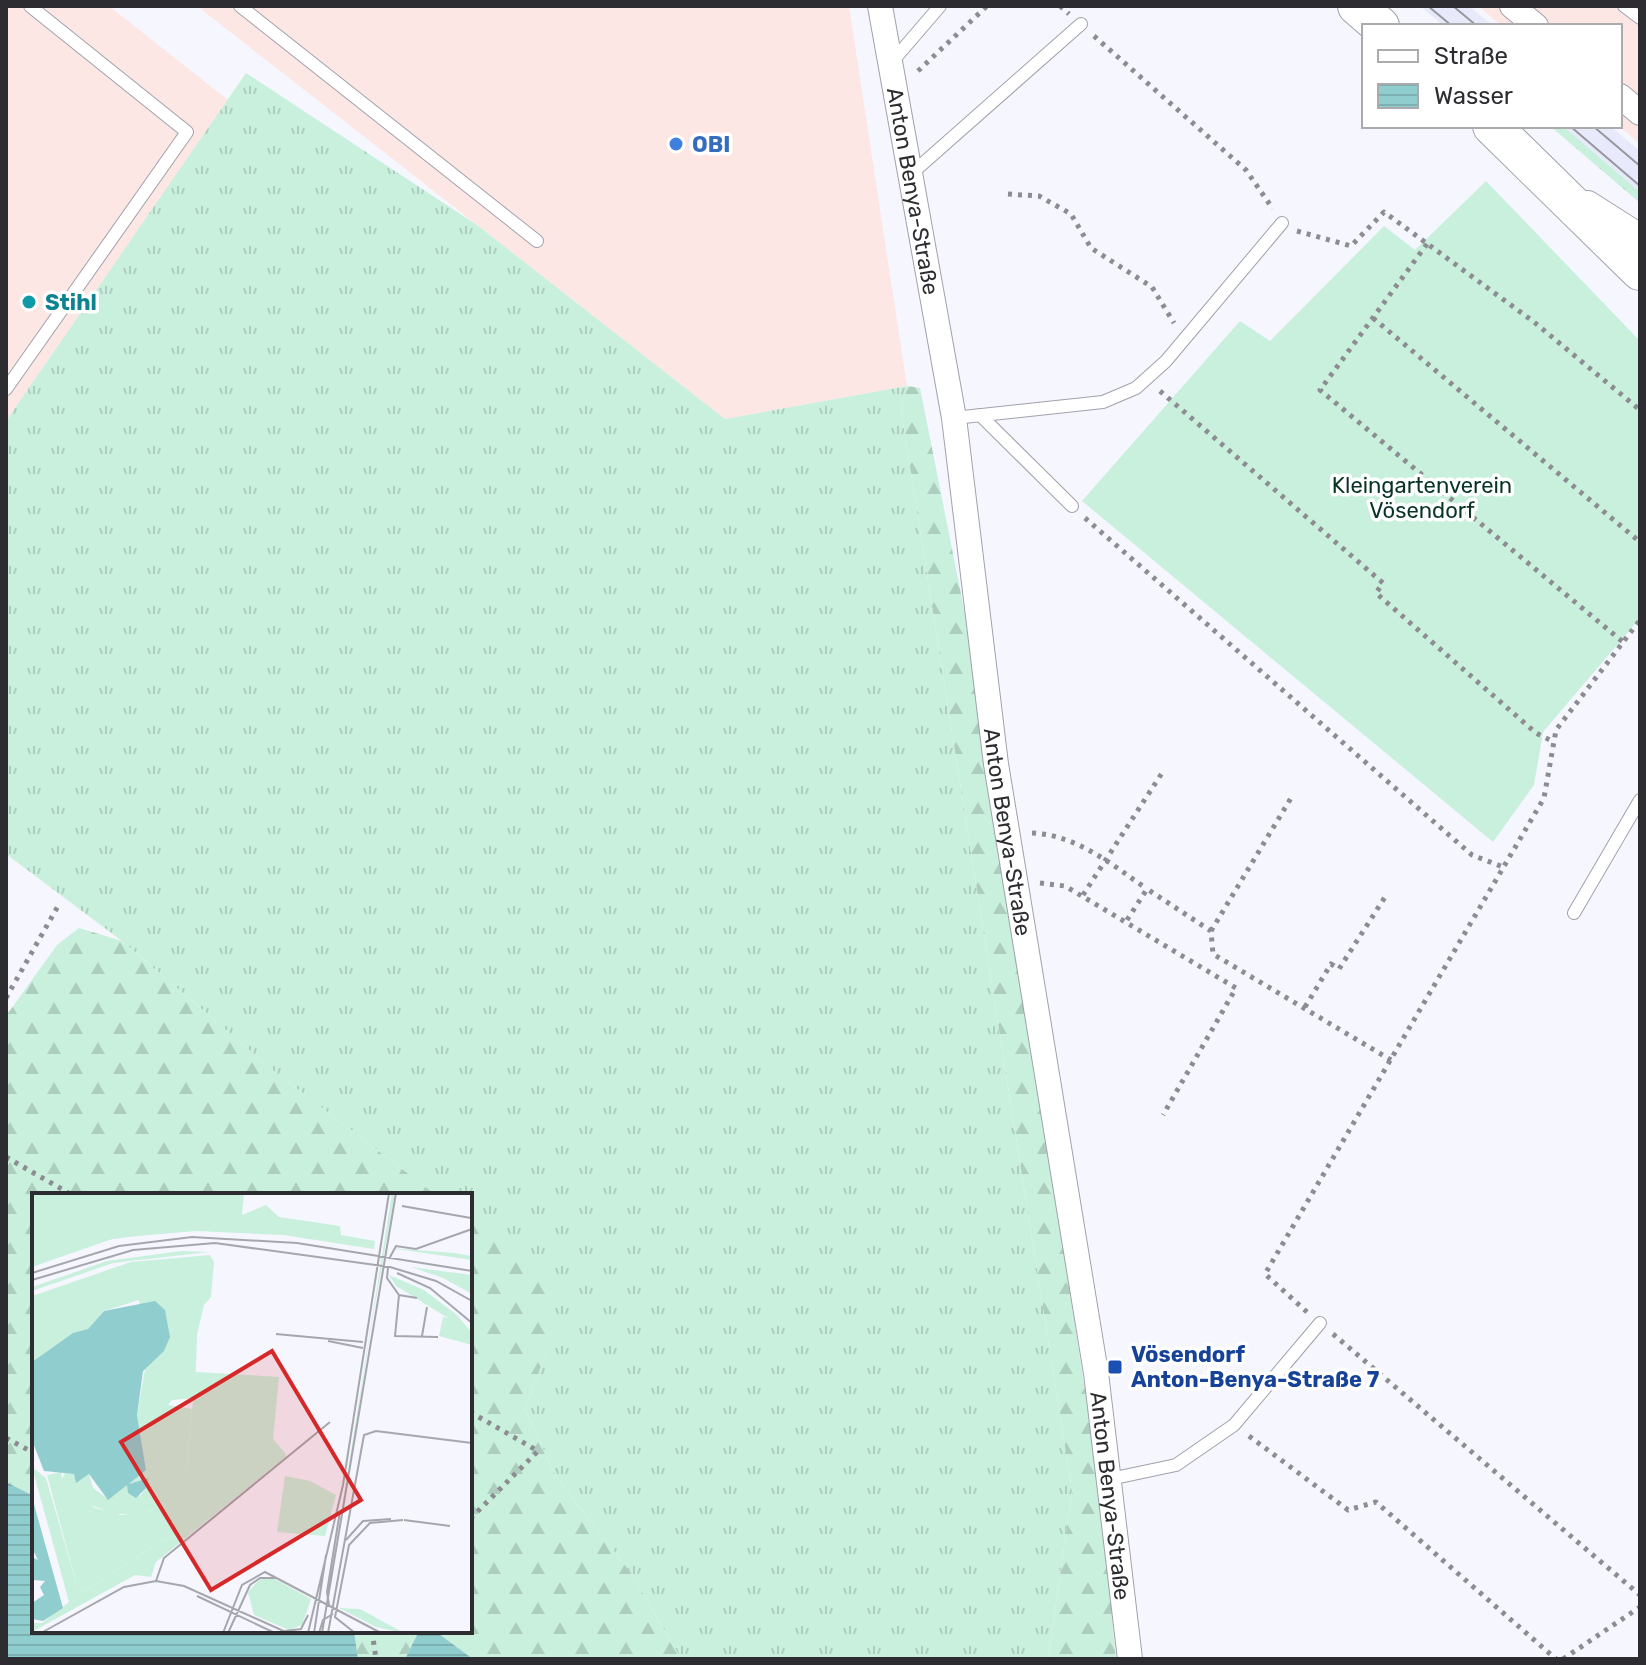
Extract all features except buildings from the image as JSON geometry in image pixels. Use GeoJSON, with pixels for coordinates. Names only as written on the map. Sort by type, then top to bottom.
{"type":"FeatureCollection","features":[{"type":"Feature","properties":{"kind":"main road"},"geometry":{"type":"LineString","coordinates":[[1357,6],[1378,24]]}},
{"type":"Feature","properties":{"kind":"main road"},"geometry":{"type":"LineString","coordinates":[[1494,128],[1640,271]]}},
{"type":"Feature","properties":{"kind":"street","name":"Anton Benya-Straße"},"geometry":{"type":"LineString","coordinates":[[880,6],[954,418],[1007,832],[1096,1373],[1130,1659]]}},
{"type":"Feature","properties":{"kind":"street"},"geometry":{"type":"LineString","coordinates":[[1512,6],[1534,24]]}},
{"type":"Feature","properties":{"kind":"street"},"geometry":{"type":"LineString","coordinates":[[1622,98],[1640,113]]}},
{"type":"Feature","properties":{"kind":"street"},"geometry":{"type":"LineString","coordinates":[[1546,176],[1640,236]]}},
{"type":"Feature","properties":{"kind":"lane"},"geometry":{"type":"LineString","coordinates":[[6,389],[187,132],[30,6]]}},
{"type":"Feature","properties":{"kind":"lane"},"geometry":{"type":"LineString","coordinates":[[240,6],[537,241]]}},
{"type":"Feature","properties":{"kind":"lane"},"geometry":{"type":"LineString","coordinates":[[889,66],[940,6]]}},
{"type":"Feature","properties":{"kind":"lane"},"geometry":{"type":"LineString","coordinates":[[1624,6],[1640,18]]}},
{"type":"Feature","properties":{"kind":"lane"},"geometry":{"type":"LineString","coordinates":[[911,174],[1081,24]]}},
{"type":"Feature","properties":{"kind":"lane"},"geometry":{"type":"LineString","coordinates":[[954,418],[1103,402],[1145,380],[1183,341],[1282,223]]}},
{"type":"Feature","properties":{"kind":"lane"},"geometry":{"type":"LineString","coordinates":[[980,415],[1072,506]]}},
{"type":"Feature","properties":{"kind":"lane"},"geometry":{"type":"LineString","coordinates":[[1574,913],[1640,800]]}},
{"type":"Feature","properties":{"kind":"lane"},"geometry":{"type":"LineString","coordinates":[[1110,1479],[1176,1465],[1234,1425],[1320,1323]]}},
{"type":"Feature","properties":{"kind":"path"},"geometry":{"type":"LineString","coordinates":[[895,92],[987,6]]}},
{"type":"Feature","properties":{"kind":"path"},"geometry":{"type":"LineString","coordinates":[[1060,6],[1246,170],[1282,223],[1306,236],[1351,246],[1384,212],[1534,322],[1640,410]]}},
{"type":"Feature","properties":{"kind":"path"},"geometry":{"type":"LineString","coordinates":[[1008,194],[1039,196],[1071,214],[1091,248],[1152,287],[1183,341]]}},
{"type":"Feature","properties":{"kind":"path"},"geometry":{"type":"LineString","coordinates":[[1427,244],[1320,390],[1623,642]]}},
{"type":"Feature","properties":{"kind":"path"},"geometry":{"type":"LineString","coordinates":[[1373,318],[1640,542]]}},
{"type":"Feature","properties":{"kind":"path"},"geometry":{"type":"LineString","coordinates":[[1145,380],[1383,583],[1376,593],[1536,733],[1554,742]]}},
{"type":"Feature","properties":{"kind":"path"},"geometry":{"type":"LineString","coordinates":[[1072,506],[1472,855],[1503,867]]}},
{"type":"Feature","properties":{"kind":"path"},"geometry":{"type":"LineString","coordinates":[[1640,620],[1556,730],[1544,798],[1265,1274],[1640,1595]]}},
{"type":"Feature","properties":{"kind":"path"},"geometry":{"type":"LineString","coordinates":[[1083,895],[1162,773]]}},
{"type":"Feature","properties":{"kind":"path"},"geometry":{"type":"LineString","coordinates":[[1291,798],[1211,931],[1213,954],[1391,1060]]}},
{"type":"Feature","properties":{"kind":"path"},"geometry":{"type":"LineString","coordinates":[[1007,832],[1049,834],[1080,844],[1211,931]]}},
{"type":"Feature","properties":{"kind":"path"},"geometry":{"type":"LineString","coordinates":[[1015,880],[1065,886],[1127,920],[1236,988],[1163,1115]]}},
{"type":"Feature","properties":{"kind":"path"},"geometry":{"type":"LineString","coordinates":[[1127,920],[1147,889]]}},
{"type":"Feature","properties":{"kind":"path"},"geometry":{"type":"LineString","coordinates":[[1305,1007],[1331,964],[1339,969],[1385,897]]}},
{"type":"Feature","properties":{"kind":"path"},"geometry":{"type":"LineString","coordinates":[[6,998],[58,906]]}},
{"type":"Feature","properties":{"kind":"path"},"geometry":{"type":"LineString","coordinates":[[6,1157],[69,1193]]}},
{"type":"Feature","properties":{"kind":"path"},"geometry":{"type":"LineString","coordinates":[[472,1413],[538,1451],[472,1517]]}},
{"type":"Feature","properties":{"kind":"path"},"geometry":{"type":"LineString","coordinates":[[1234,1425],[1348,1510],[1376,1502],[1556,1659]]}},
{"type":"Feature","properties":{"kind":"path"},"geometry":{"type":"LineString","coordinates":[[6,1438],[32,1452]]}},
{"type":"Feature","properties":{"kind":"path"},"geometry":{"type":"LineString","coordinates":[[1563,1659],[1640,1607]]}},
{"type":"Feature","properties":{"kind":"path"},"geometry":{"type":"LineString","coordinates":[[372,1633],[376,1659]]}},
{"type":"Feature","properties":{"kind":"shaded area"},"geometry":{"type":"Polygon","coordinates":[[[6,6],[109,6],[228,100],[6,421],[6,6]]]}},
{"type":"Feature","properties":{"kind":"shaded area"},"geometry":{"type":"Polygon","coordinates":[[[197,6],[849,6],[907,386],[725,419],[197,6]]]}},
{"type":"Feature","properties":{"kind":"shaded area"},"geometry":{"type":"Polygon","coordinates":[[[1420,6],[1469,6],[1491,24],[1442,24],[1420,6]]]}},
{"type":"Feature","properties":{"kind":"shaded area"},"geometry":{"type":"Polygon","coordinates":[[[1478,6],[1640,6],[1640,144],[1621,128],[1622,24],[1500,24],[1478,6]]]}},
{"type":"Feature","properties":{"kind":"shaded area"},"geometry":{"type":"Polygon","coordinates":[[[1565,128],[1612,128],[1640,151],[1640,192],[1565,128]]]}},
{"type":"Feature","properties":{"kind":"green space"},"geometry":{"type":"Polygon","coordinates":[[[246,73],[477,225],[725,419],[907,386],[901,410],[1072,1491],[1048,1659],[681,1659],[631,1573],[555,1475],[525,1410],[548,1347],[503,1246],[472,1223],[472,1193],[433,1193],[275,1072],[122,941],[6,854],[6,421],[246,73]]]}},
{"type":"Feature","properties":{"kind":"green space"},"geometry":{"type":"Polygon","coordinates":[[[1552,128],[1565,128],[1640,192],[1640,203],[1552,128]]]}},
{"type":"Feature","properties":{"kind":"green space","name":"Kleingartenverein Vösendorf"},"geometry":{"type":"Polygon","coordinates":[[[1486,181],[1640,341],[1640,618],[1543,732],[1534,785],[1493,842],[1082,501],[1240,321],[1270,341],[1384,226],[1415,250],[1486,181]]]}},
{"type":"Feature","properties":{"kind":"green space"},"geometry":{"type":"Polygon","coordinates":[[[907,386],[920,388],[966,619],[1099,1481],[1116,1659],[1048,1659],[1072,1491],[901,410],[907,386]]]}},
{"type":"Feature","properties":{"kind":"green space"},"geometry":{"type":"Polygon","coordinates":[[[79,928],[122,941],[275,1072],[433,1193],[32,1193],[32,1495],[6,1482],[6,1016],[57,945],[79,928]]]}},
{"type":"Feature","properties":{"kind":"green space"},"geometry":{"type":"Polygon","coordinates":[[[472,1222],[547,1278],[548,1347],[525,1410],[555,1475],[631,1573],[681,1659],[473,1659],[438,1633],[472,1633],[472,1222]]]}},
{"type":"Feature","properties":{"kind":"green space"},"geometry":{"type":"Polygon","coordinates":[[[354,1633],[418,1633],[405,1659],[358,1659],[354,1633]]]}},
{"type":"Feature","properties":{"kind":"water"},"geometry":{"type":"Polygon","coordinates":[[[6,1482],[32,1495],[32,1633],[354,1633],[358,1659],[6,1659],[6,1482]]]}},
{"type":"Feature","properties":{"kind":"water"},"geometry":{"type":"Polygon","coordinates":[[[418,1633],[438,1633],[473,1659],[405,1659],[418,1633]]]}},
{"type":"Feature","properties":{"kind":"tram line"},"geometry":{"type":"LineString","coordinates":[[1428,6],[1450,24]]}},
{"type":"Feature","properties":{"kind":"tram line"},"geometry":{"type":"LineString","coordinates":[[1453,6],[1475,24]]}},
{"type":"Feature","properties":{"kind":"tram line"},"geometry":{"type":"LineString","coordinates":[[1572,128],[1640,186]]}},
{"type":"Feature","properties":{"kind":"tram line"},"geometry":{"type":"LineString","coordinates":[[1595,128],[1640,166]]}},
{"type":"Feature","properties":{"kind":"place","name":"OBI"},"geometry":{"type":"Point","coordinates":[676,144]}},
{"type":"Feature","properties":{"kind":"place","name":"Stihl"},"geometry":{"type":"Point","coordinates":[29,302]}},
{"type":"Feature","properties":{"kind":"place","name":"Vösendorf Anton-Benya-Straße 7"},"geometry":{"type":"Point","coordinates":[1115,1367]}}]}
